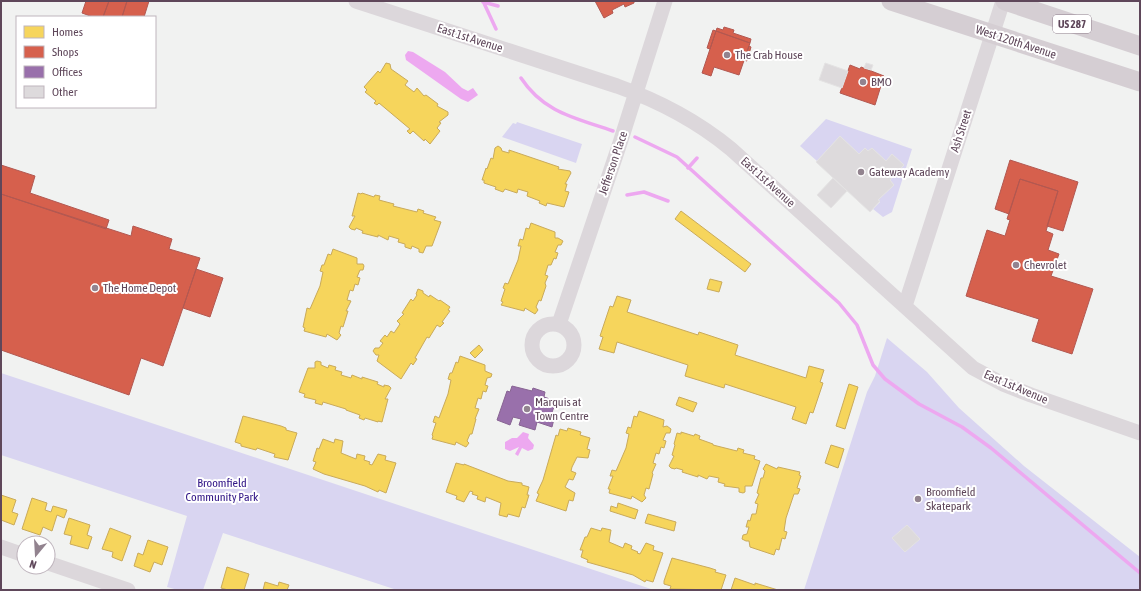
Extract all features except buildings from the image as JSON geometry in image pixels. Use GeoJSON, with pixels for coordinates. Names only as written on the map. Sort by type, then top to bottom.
{"type":"FeatureCollection","features":[{"type":"Feature","properties":{"kind":"main road","name":"West 120th Avenue"},"geometry":{"type":"LineString","coordinates":[[891,1],[1140,82]]}},
{"type":"Feature","properties":{"kind":"main road","name":"US 287"},"geometry":{"type":"LineString","coordinates":[[1004,1],[1140,46]]}},
{"type":"Feature","properties":{"kind":"street","name":"East 1st Avenue"},"geometry":{"type":"LineString","coordinates":[[356,1],[635,92],[681,113],[717,137],[973,368],[984,375],[1031,395],[1140,433]]}},
{"type":"Feature","properties":{"kind":"street","name":"Jefferson Place"},"geometry":{"type":"LineString","coordinates":[[559,324],[620,143],[665,1]]}},
{"type":"Feature","properties":{"kind":"street","name":"Ash Street"},"geometry":{"type":"LineString","coordinates":[[905,306],[992,34],[1004,1]]}},
{"type":"Feature","properties":{"kind":"street"},"geometry":{"type":"LineString","coordinates":[[1,547],[16,552]]}},
{"type":"Feature","properties":{"kind":"street"},"geometry":{"type":"LineString","coordinates":[[56,566],[128,590]]}},
{"type":"Feature","properties":{"kind":"green space"},"geometry":{"type":"Polygon","coordinates":[[[826,119],[912,149],[892,212],[883,217],[873,209],[880,202],[878,200],[894,185],[890,180],[904,165],[892,154],[886,161],[872,148],[868,151],[865,148],[859,154],[840,136],[817,161],[800,146],[826,119]]]}},
{"type":"Feature","properties":{"kind":"green space"},"geometry":{"type":"Polygon","coordinates":[[[517,122],[582,144],[576,163],[502,137],[513,123],[516,124],[517,122]]]}},
{"type":"Feature","properties":{"kind":"green space"},"geometry":{"type":"Polygon","coordinates":[[[887,338],[927,372],[959,408],[1024,466],[1140,557],[1140,590],[804,590],[867,392],[875,376],[887,338]]]}},
{"type":"Feature","properties":{"kind":"green space","name":"Broomfield Community Park"},"geometry":{"type":"Polygon","coordinates":[[[1,373],[654,590],[397,590],[223,533],[203,590],[178,590],[167,587],[187,516],[1,455],[1,373]]]}},
{"type":"Feature","properties":{"kind":"shaded area"},"geometry":{"type":"Polygon","coordinates":[[[408,51],[413,52],[445,72],[462,88],[468,91],[473,88],[478,95],[468,102],[461,99],[406,60],[405,55],[408,51]]]}},
{"type":"Feature","properties":{"kind":"shaded area"},"geometry":{"type":"Polygon","coordinates":[[[523,432],[529,434],[528,438],[534,445],[533,449],[528,451],[522,448],[518,456],[515,454],[519,447],[510,451],[505,449],[505,442],[512,438],[517,438],[523,432]]]}},
{"type":"Feature","properties":{"kind":"waterway"},"geometry":{"type":"LineString","coordinates":[[483,1],[496,29]]}},
{"type":"Feature","properties":{"kind":"waterway"},"geometry":{"type":"LineString","coordinates":[[483,2],[498,6]]}},
{"type":"Feature","properties":{"kind":"waterway"},"geometry":{"type":"LineString","coordinates":[[521,78],[530,90],[550,107],[574,118],[613,131]]}},
{"type":"Feature","properties":{"kind":"waterway"},"geometry":{"type":"LineString","coordinates":[[635,137],[677,157],[839,303],[857,325],[873,365],[885,379],[919,404],[962,427],[991,448],[1140,573]]}},
{"type":"Feature","properties":{"kind":"waterway"},"geometry":{"type":"LineString","coordinates":[[688,168],[697,158]]}},
{"type":"Feature","properties":{"kind":"waterway"},"geometry":{"type":"LineString","coordinates":[[627,195],[644,192],[668,201]]}},
{"type":"Feature","properties":{"kind":"place","name":"The Crab House"},"geometry":{"type":"Point","coordinates":[727,55]}},
{"type":"Feature","properties":{"kind":"place","name":"BMO"},"geometry":{"type":"Point","coordinates":[863,82]}},
{"type":"Feature","properties":{"kind":"place","name":"Gateway Academy"},"geometry":{"type":"Point","coordinates":[861,172]}},
{"type":"Feature","properties":{"kind":"place","name":"Chevrolet"},"geometry":{"type":"Point","coordinates":[1016,265]}},
{"type":"Feature","properties":{"kind":"place","name":"The Home Depot"},"geometry":{"type":"Point","coordinates":[95,288]}},
{"type":"Feature","properties":{"kind":"place","name":"Marquis at Town Centre"},"geometry":{"type":"Point","coordinates":[527,409]}},
{"type":"Feature","properties":{"kind":"place","name":"Broomfield Skatepark"},"geometry":{"type":"Point","coordinates":[918,499]}}]}
